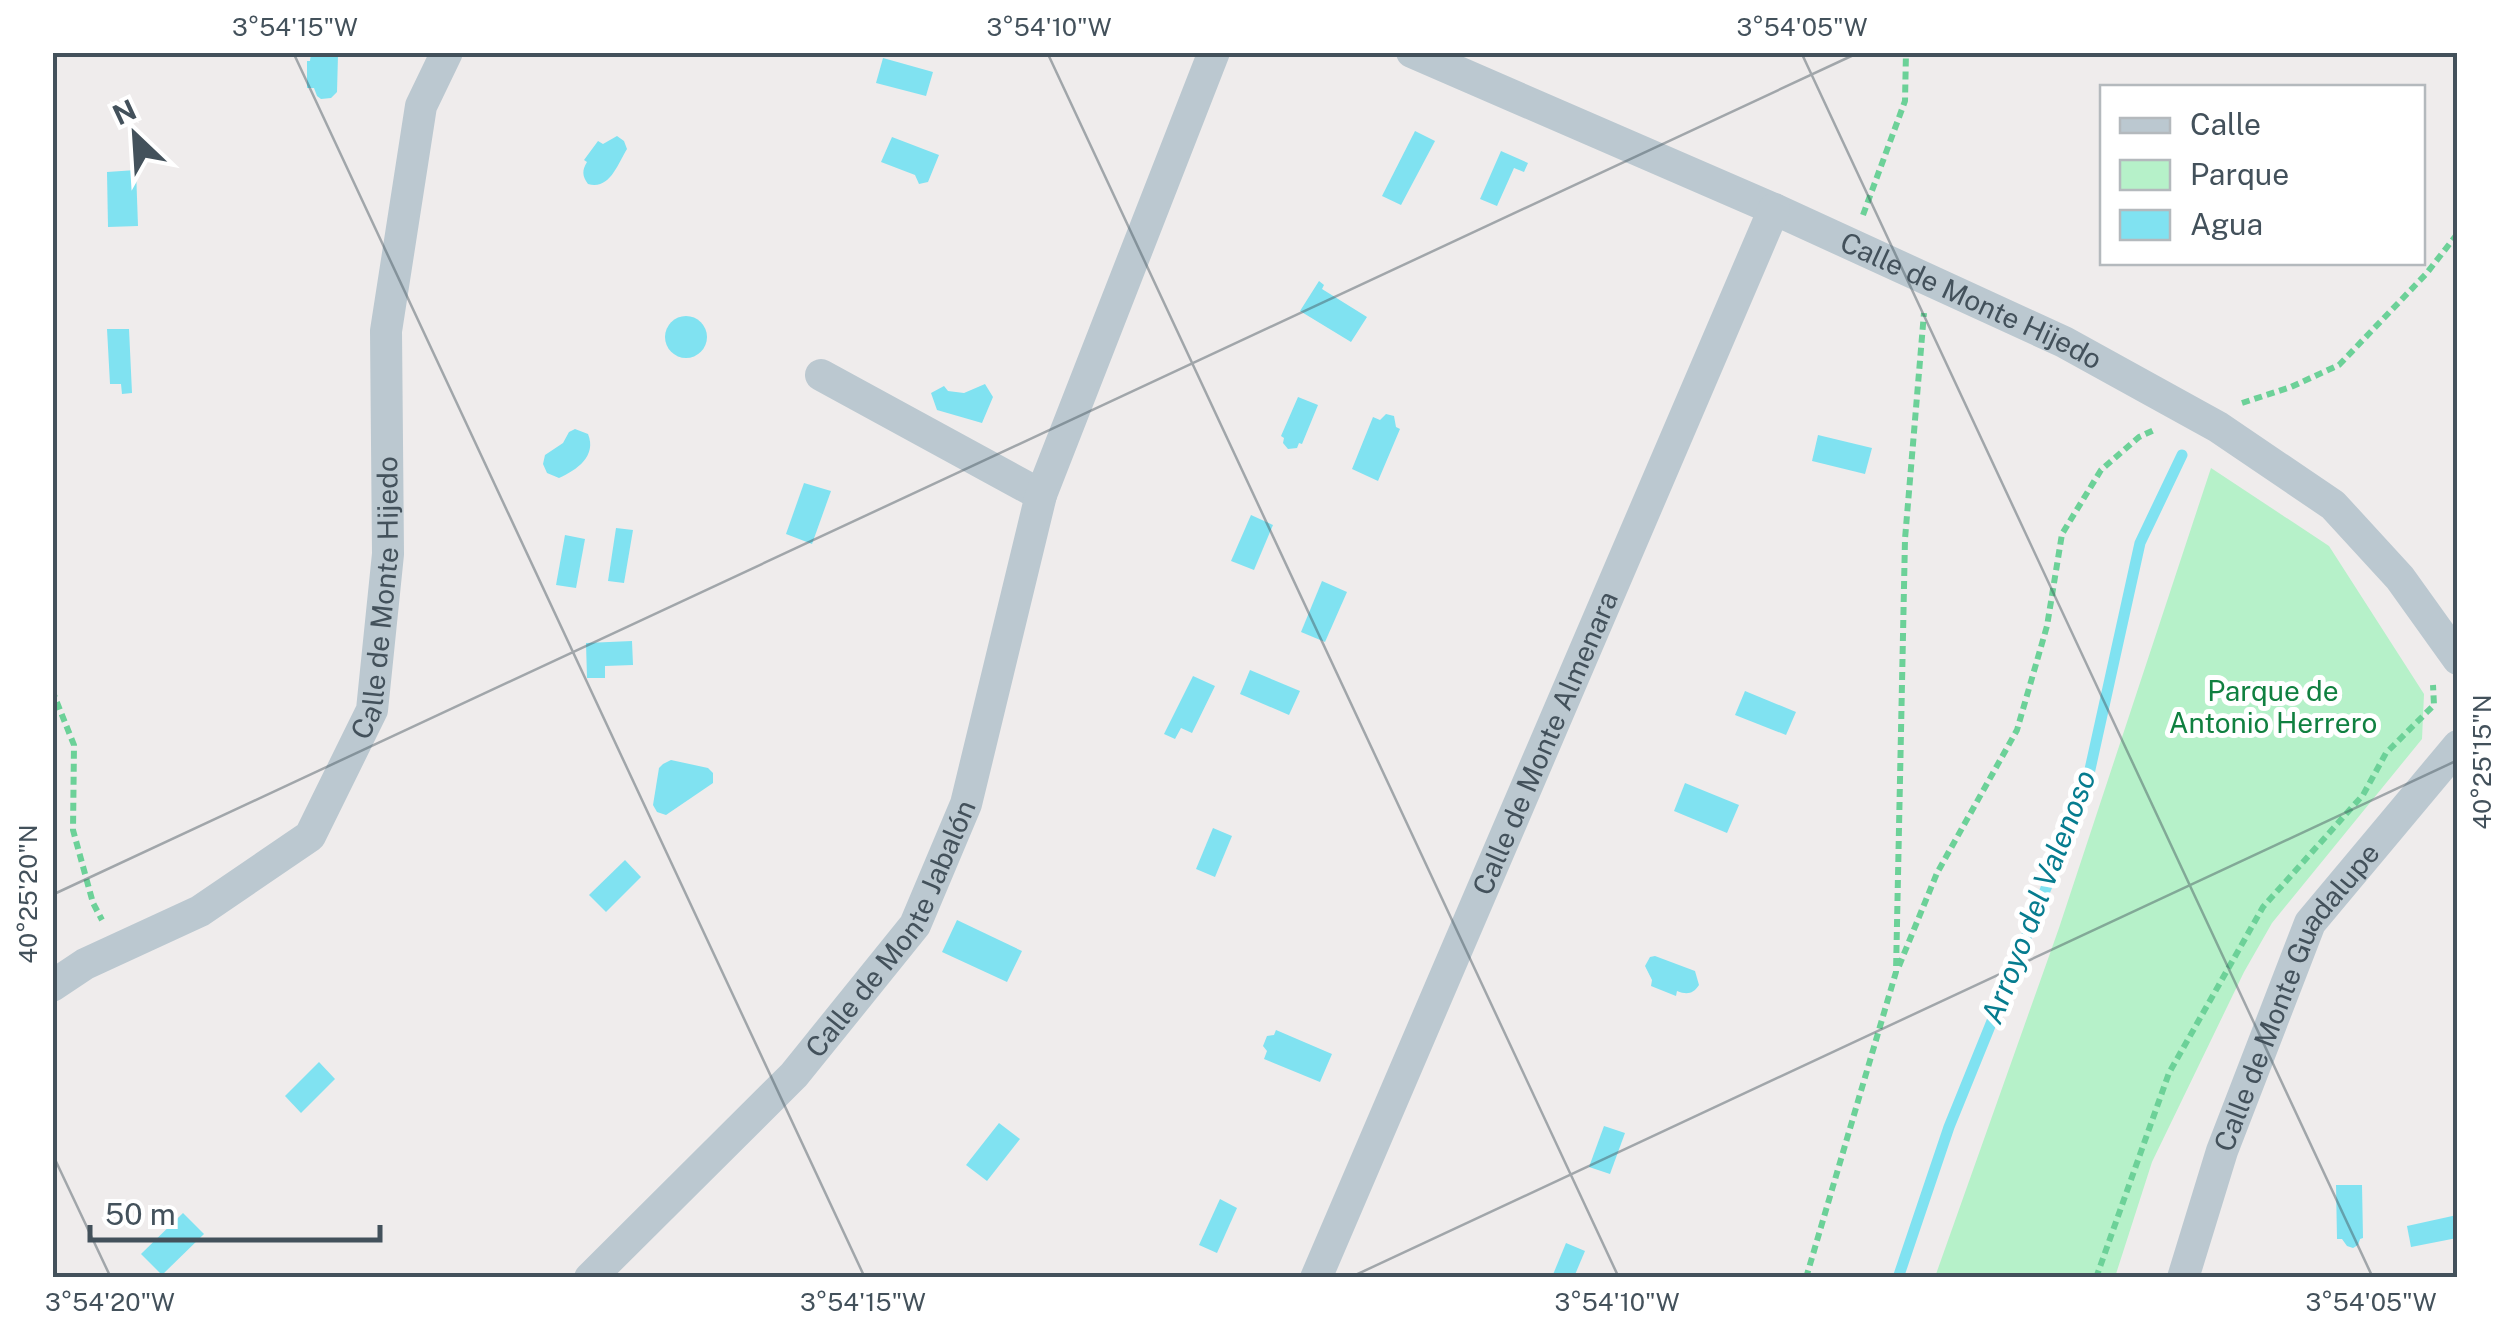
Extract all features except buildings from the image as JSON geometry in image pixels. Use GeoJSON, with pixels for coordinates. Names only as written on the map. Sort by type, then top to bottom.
{"type":"FeatureCollection","features":[{"type":"Feature","properties":{"kind":"street","name":"Calle de Monte Hijedo"},"geometry":{"type":"LineString","coordinates":[[52,986],[85,964],[200,910],[310,836],[372,710],[388,554],[386,332],[422,106],[447,52]]}},
{"type":"Feature","properties":{"kind":"street","name":"Calle de Monte Jabalón"},"geometry":{"type":"LineString","coordinates":[[590,1278],[794,1075],[915,925],[966,804],[1041,495],[1214,52]]}},
{"type":"Feature","properties":{"kind":"street","name":"Calle de Monte Hijedo"},"geometry":{"type":"LineString","coordinates":[[1412,52],[1774,209],[2064,342],[2218,427],[2333,505],[2400,578],[2458,659]]}},
{"type":"Feature","properties":{"kind":"street","name":"Calle de Monte Almenara"},"geometry":{"type":"LineString","coordinates":[[1316,1278],[1774,209]]}},
{"type":"Feature","properties":{"kind":"street"},"geometry":{"type":"LineString","coordinates":[[822,375],[1041,495]]}},
{"type":"Feature","properties":{"kind":"street","name":"Calle de Monte Guadalupe"},"geometry":{"type":"LineString","coordinates":[[2183,1278],[2222,1151],[2310,923],[2458,746]]}},
{"type":"Feature","properties":{"kind":"path"},"geometry":{"type":"LineString","coordinates":[[1852,245],[1905,101],[1906,52]]}},
{"type":"Feature","properties":{"kind":"path"},"geometry":{"type":"LineString","coordinates":[[1806,1278],[1896,972],[1937,873],[2016,730],[2048,626],[2062,534],[2101,470],[2139,437],[2169,422],[2291,387],[2339,365],[2426,274],[2458,233]]}},
{"type":"Feature","properties":{"kind":"path"},"geometry":{"type":"LineString","coordinates":[[1896,972],[1905,539],[1927,279]]}},
{"type":"Feature","properties":{"kind":"path"},"geometry":{"type":"LineString","coordinates":[[52,690],[74,745],[74,830],[93,903],[117,949]]}},
{"type":"Feature","properties":{"kind":"green space","name":"Parque de Antonio Herrero"},"geometry":{"type":"Polygon","coordinates":[[[2211,468],[2329,546],[2424,694],[2422,739],[2272,923],[2244,972],[2152,1162],[2115,1277],[1935,1277],[2059,928],[2211,468]]]}},
{"type":"Feature","properties":{"kind":"water"},"geometry":{"type":"Polygon","coordinates":[[[311,53],[338,55],[337,92],[331,98],[321,99],[314,88],[307,88],[307,61],[311,53]]]}},
{"type":"Feature","properties":{"kind":"water"},"geometry":{"type":"Polygon","coordinates":[[[883,58],[933,72],[926,96],[876,83],[883,58]]]}},
{"type":"Feature","properties":{"kind":"water"},"geometry":{"type":"Polygon","coordinates":[[[1415,131],[1435,141],[1401,205],[1382,196],[1415,131]]]}},
{"type":"Feature","properties":{"kind":"water"},"geometry":{"type":"Polygon","coordinates":[[[617,136],[627,149],[616,169],[602,183],[588,184],[584,160],[598,141],[603,144],[617,136]]]}},
{"type":"Feature","properties":{"kind":"water"},"geometry":{"type":"Polygon","coordinates":[[[892,137],[939,155],[928,182],[919,184],[915,175],[881,162],[892,137]]]}},
{"type":"Feature","properties":{"kind":"water"},"geometry":{"type":"Polygon","coordinates":[[[1501,151],[1528,163],[1524,172],[1514,168],[1497,206],[1480,199],[1501,151]]]}},
{"type":"Feature","properties":{"kind":"water"},"geometry":{"type":"Polygon","coordinates":[[[136,170],[138,226],[108,227],[107,172],[136,170]]]}},
{"type":"Feature","properties":{"kind":"water"},"geometry":{"type":"Polygon","coordinates":[[[1319,281],[1324,285],[1322,289],[1367,317],[1351,342],[1300,311],[1319,281]]]}},
{"type":"Feature","properties":{"kind":"water"},"geometry":{"type":"Polygon","coordinates":[[[686,316],[701,322],[707,337],[701,352],[686,358],[671,352],[665,337],[671,322],[686,316]]]}},
{"type":"Feature","properties":{"kind":"water"},"geometry":{"type":"Polygon","coordinates":[[[107,329],[129,329],[132,393],[122,394],[121,384],[110,384],[107,329]]]}},
{"type":"Feature","properties":{"kind":"water"},"geometry":{"type":"Polygon","coordinates":[[[985,384],[993,397],[982,423],[937,410],[931,393],[944,386],[948,391],[964,393],[985,384]]]}},
{"type":"Feature","properties":{"kind":"water"},"geometry":{"type":"Polygon","coordinates":[[[1298,397],[1318,405],[1302,444],[1288,449],[1281,436],[1298,397]]]}},
{"type":"Feature","properties":{"kind":"water"},"geometry":{"type":"Polygon","coordinates":[[[1386,414],[1394,416],[1400,429],[1378,481],[1352,469],[1373,417],[1380,420],[1386,414]]]}},
{"type":"Feature","properties":{"kind":"water"},"geometry":{"type":"Polygon","coordinates":[[[575,429],[588,434],[588,455],[559,478],[547,473],[545,455],[575,429]]]}},
{"type":"Feature","properties":{"kind":"water"},"geometry":{"type":"Polygon","coordinates":[[[1818,435],[1872,448],[1865,474],[1812,461],[1818,435]]]}},
{"type":"Feature","properties":{"kind":"water"},"geometry":{"type":"Polygon","coordinates":[[[804,483],[831,491],[812,544],[786,534],[804,483]]]}},
{"type":"Feature","properties":{"kind":"water"},"geometry":{"type":"Polygon","coordinates":[[[1251,515],[1273,525],[1254,570],[1231,561],[1251,515]]]}},
{"type":"Feature","properties":{"kind":"water"},"geometry":{"type":"Polygon","coordinates":[[[616,528],[633,530],[624,583],[608,581],[616,528]]]}},
{"type":"Feature","properties":{"kind":"water"},"geometry":{"type":"Polygon","coordinates":[[[565,535],[585,539],[576,588],[556,585],[565,535]]]}},
{"type":"Feature","properties":{"kind":"water"},"geometry":{"type":"Polygon","coordinates":[[[1322,581],[1347,592],[1325,642],[1301,632],[1322,581]]]}},
{"type":"Feature","properties":{"kind":"water"},"geometry":{"type":"Polygon","coordinates":[[[632,641],[633,665],[605,666],[605,678],[587,678],[586,643],[632,641]]]}},
{"type":"Feature","properties":{"kind":"water"},"geometry":{"type":"Polygon","coordinates":[[[1250,670],[1300,691],[1289,715],[1240,694],[1250,670]]]}},
{"type":"Feature","properties":{"kind":"water"},"geometry":{"type":"Polygon","coordinates":[[[1193,676],[1215,686],[1192,733],[1181,728],[1175,739],[1164,734],[1193,676]]]}},
{"type":"Feature","properties":{"kind":"water"},"geometry":{"type":"Polygon","coordinates":[[[1745,691],[1796,712],[1786,735],[1735,715],[1745,691]]]}},
{"type":"Feature","properties":{"kind":"water"},"geometry":{"type":"Polygon","coordinates":[[[671,760],[708,768],[713,773],[713,783],[666,815],[657,812],[653,805],[659,768],[671,760]]]}},
{"type":"Feature","properties":{"kind":"water"},"geometry":{"type":"Polygon","coordinates":[[[1685,783],[1739,805],[1727,833],[1674,811],[1685,783]]]}},
{"type":"Feature","properties":{"kind":"water"},"geometry":{"type":"Polygon","coordinates":[[[1213,828],[1232,836],[1215,877],[1196,869],[1213,828]]]}},
{"type":"Feature","properties":{"kind":"water"},"geometry":{"type":"Polygon","coordinates":[[[625,860],[641,877],[606,912],[589,895],[625,860]]]}},
{"type":"Feature","properties":{"kind":"water"},"geometry":{"type":"Polygon","coordinates":[[[957,920],[1022,951],[1007,982],[942,952],[957,920]]]}},
{"type":"Feature","properties":{"kind":"water"},"geometry":{"type":"Polygon","coordinates":[[[1655,956],[1695,971],[1699,985],[1690,993],[1677,991],[1676,996],[1651,986],[1645,966],[1655,956]]]}},
{"type":"Feature","properties":{"kind":"water"},"geometry":{"type":"Polygon","coordinates":[[[1276,1030],[1332,1054],[1320,1082],[1264,1059],[1267,1036],[1274,1035],[1276,1030]]]}},
{"type":"Feature","properties":{"kind":"water"},"geometry":{"type":"Polygon","coordinates":[[[319,1062],[335,1079],[301,1113],[285,1096],[319,1062]]]}},
{"type":"Feature","properties":{"kind":"water"},"geometry":{"type":"Polygon","coordinates":[[[999,1123],[1020,1139],[987,1181],[966,1165],[999,1123]]]}},
{"type":"Feature","properties":{"kind":"water"},"geometry":{"type":"Polygon","coordinates":[[[1604,1126],[1625,1133],[1610,1174],[1589,1167],[1604,1126]]]}},
{"type":"Feature","properties":{"kind":"water"},"geometry":{"type":"Polygon","coordinates":[[[2336,1185],[2362,1185],[2363,1238],[2353,1248],[2337,1239],[2336,1185]]]}},
{"type":"Feature","properties":{"kind":"water"},"geometry":{"type":"Polygon","coordinates":[[[1220,1199],[1237,1208],[1217,1253],[1199,1245],[1220,1199]]]}},
{"type":"Feature","properties":{"kind":"water"},"geometry":{"type":"Polygon","coordinates":[[[183,1213],[204,1234],[162,1275],[141,1254],[183,1213]]]}},
{"type":"Feature","properties":{"kind":"water"},"geometry":{"type":"Polygon","coordinates":[[[2457,1215],[2457,1238],[2411,1247],[2407,1226],[2457,1215]]]}},
{"type":"Feature","properties":{"kind":"water"},"geometry":{"type":"Polygon","coordinates":[[[1566,1243],[1585,1251],[1574,1277],[1552,1277],[1566,1243]]]}},
{"type":"Feature","properties":{"kind":"waterway","name":"Arroyo del Valenoso"},"geometry":{"type":"LineString","coordinates":[[1898,1278],[1949,1127],[2085,792],[2140,543],[2182,455]]}}]}
